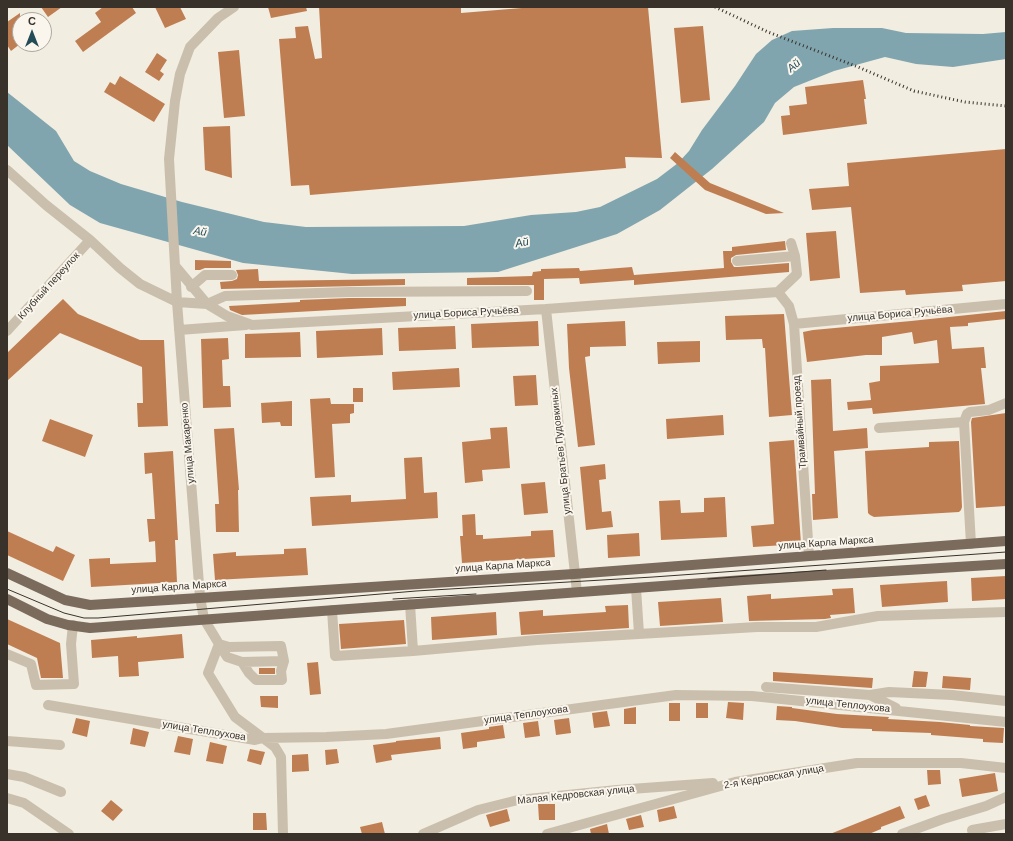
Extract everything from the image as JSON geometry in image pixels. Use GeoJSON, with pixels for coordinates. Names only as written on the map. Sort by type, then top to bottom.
{"type":"FeatureCollection","features":[{"type":"Feature","properties":{"kind":"main road","name":"улица Карла Маркса"},"geometry":{"type":"LineString","coordinates":[[7,573],[65,600],[90,605],[574,574],[1006,541]]}},
{"type":"Feature","properties":{"kind":"main road"},"geometry":{"type":"LineString","coordinates":[[7,599],[47,619],[90,628],[752,579],[1006,564]]}},
{"type":"Feature","properties":{"kind":"street","name":"улица Макаренко"},"geometry":{"type":"LineString","coordinates":[[204,619],[200,597],[179,330],[169,159],[175,101],[180,74],[190,47],[218,18],[234,7]]}},
{"type":"Feature","properties":{"kind":"street"},"geometry":{"type":"LineString","coordinates":[[7,170],[140,284],[177,302],[207,304],[225,296],[349,292],[527,291]]}},
{"type":"Feature","properties":{"kind":"street","name":"Клубный переулок"},"geometry":{"type":"LineString","coordinates":[[7,331],[90,240]]}},
{"type":"Feature","properties":{"kind":"street"},"geometry":{"type":"LineString","coordinates":[[778,292],[797,274],[795,256],[791,243]]}},
{"type":"Feature","properties":{"kind":"street"},"geometry":{"type":"LineString","coordinates":[[737,261],[795,256]]}},
{"type":"Feature","properties":{"kind":"street","name":"улица Бориса Ручьёва"},"geometry":{"type":"LineString","coordinates":[[176,263],[192,288],[207,304],[226,316],[252,325],[546,309],[778,292]]}},
{"type":"Feature","properties":{"kind":"street"},"geometry":{"type":"LineString","coordinates":[[192,288],[205,275],[232,275]]}},
{"type":"Feature","properties":{"kind":"street","name":"Трамвайный проезд"},"geometry":{"type":"LineString","coordinates":[[778,292],[789,306],[794,324],[809,556]]}},
{"type":"Feature","properties":{"kind":"street","name":"улица Бориса Ручьёва"},"geometry":{"type":"LineString","coordinates":[[794,324],[1006,304]]}},
{"type":"Feature","properties":{"kind":"street","name":"улица Братьев Пудовкиных"},"geometry":{"type":"LineString","coordinates":[[546,309],[577,592]]}},
{"type":"Feature","properties":{"kind":"street"},"geometry":{"type":"LineString","coordinates":[[179,330],[252,325]]}},
{"type":"Feature","properties":{"kind":"street"},"geometry":{"type":"LineString","coordinates":[[971,544],[964,422],[967,414],[970,412],[989,410],[1006,403]]}},
{"type":"Feature","properties":{"kind":"street"},"geometry":{"type":"LineString","coordinates":[[879,428],[964,422]]}},
{"type":"Feature","properties":{"kind":"street"},"geometry":{"type":"LineString","coordinates":[[636,588],[639,634]]}},
{"type":"Feature","properties":{"kind":"street"},"geometry":{"type":"LineString","coordinates":[[410,604],[413,651]]}},
{"type":"Feature","properties":{"kind":"street"},"geometry":{"type":"LineString","coordinates":[[332,610],[335,656],[537,640],[757,627],[816,626],[878,616],[1006,612]]}},
{"type":"Feature","properties":{"kind":"street"},"geometry":{"type":"LineString","coordinates":[[204,619],[226,657],[242,662],[284,661]]}},
{"type":"Feature","properties":{"kind":"street"},"geometry":{"type":"LineString","coordinates":[[7,654],[31,664],[36,685],[74,684],[71,644],[73,625]]}},
{"type":"Feature","properties":{"kind":"street"},"geometry":{"type":"LineString","coordinates":[[219,644],[229,647],[281,646],[284,661],[280,671],[282,680],[256,680],[249,673],[242,662]]}},
{"type":"Feature","properties":{"kind":"street"},"geometry":{"type":"LineString","coordinates":[[219,644],[208,673],[235,717],[275,747],[281,757],[282,834]]}},
{"type":"Feature","properties":{"kind":"street"},"geometry":{"type":"LineString","coordinates":[[766,687],[870,695],[889,692],[952,695],[1006,700]]}},
{"type":"Feature","properties":{"kind":"street","name":"улица Теплоухова"},"geometry":{"type":"LineString","coordinates":[[48,706],[255,740],[263,738],[326,738],[386,734],[676,695],[752,696],[1006,722]]}},
{"type":"Feature","properties":{"kind":"street"},"geometry":{"type":"LineString","coordinates":[[870,695],[903,711]]}},
{"type":"Feature","properties":{"kind":"street"},"geometry":{"type":"LineString","coordinates":[[7,741],[60,745]]}},
{"type":"Feature","properties":{"kind":"street","name":"2-я Кедровская улица"},"geometry":{"type":"LineString","coordinates":[[547,834],[735,782],[857,763],[961,763],[1006,768]]}},
{"type":"Feature","properties":{"kind":"street"},"geometry":{"type":"LineString","coordinates":[[7,774],[24,777],[61,792]]}},
{"type":"Feature","properties":{"kind":"street","name":"Малая Кедровская улица"},"geometry":{"type":"LineString","coordinates":[[423,834],[478,810],[518,800],[617,790],[735,782]]}},
{"type":"Feature","properties":{"kind":"street"},"geometry":{"type":"LineString","coordinates":[[7,798],[24,803],[69,834]]}},
{"type":"Feature","properties":{"kind":"street"},"geometry":{"type":"LineString","coordinates":[[902,834],[1006,798]]}},
{"type":"Feature","properties":{"kind":"street"},"geometry":{"type":"LineString","coordinates":[[973,834],[972,830],[1006,824]]}},
{"type":"Feature","properties":{"kind":"water","name":"Ай"},"geometry":{"type":"Polygon","coordinates":[[[833,28],[882,28],[906,33],[983,34],[1006,32],[1006,59],[953,67],[916,64],[885,57],[834,71],[794,87],[775,103],[764,122],[712,169],[660,210],[617,234],[498,272],[352,274],[243,263],[100,223],[70,205],[7,145],[7,92],[56,131],[74,161],[90,171],[121,184],[182,202],[264,222],[306,227],[464,226],[531,215],[576,212],[600,207],[657,179],[678,163],[689,151],[702,130],[735,86],[756,54],[772,40],[792,31],[833,28]]]}},
{"type":"Feature","properties":{"kind":"building"},"geometry":{"type":"Polygon","coordinates":[[[41,7],[62,7],[52,14],[52,12],[44,12],[41,7]]]}},
{"type":"Feature","properties":{"kind":"building"},"geometry":{"type":"Polygon","coordinates":[[[103,7],[132,7],[136,13],[83,52],[75,41],[101,22],[95,13],[103,7]]]}},
{"type":"Feature","properties":{"kind":"building"},"geometry":{"type":"Polygon","coordinates":[[[155,7],[180,7],[186,19],[165,28],[155,7]]]}},
{"type":"Feature","properties":{"kind":"building"},"geometry":{"type":"Polygon","coordinates":[[[268,7],[306,7],[307,11],[271,18],[268,7]]]}},
{"type":"Feature","properties":{"kind":"building"},"geometry":{"type":"Polygon","coordinates":[[[319,7],[461,7],[461,13],[534,7],[648,7],[662,158],[625,157],[626,168],[310,195],[309,185],[291,186],[279,39],[296,38],[295,27],[308,26],[315,59],[322,58],[319,7]]]}},
{"type":"Feature","properties":{"kind":"building"},"geometry":{"type":"Polygon","coordinates":[[[12,19],[11,51],[7,45],[7,22],[12,19]]]}},
{"type":"Feature","properties":{"kind":"building"},"geometry":{"type":"Polygon","coordinates":[[[703,26],[710,100],[681,103],[674,28],[703,26]]]}},
{"type":"Feature","properties":{"kind":"building"},"geometry":{"type":"Polygon","coordinates":[[[239,50],[245,116],[224,118],[218,52],[239,50]]]}},
{"type":"Feature","properties":{"kind":"building"},"geometry":{"type":"Polygon","coordinates":[[[157,53],[167,60],[160,71],[164,74],[159,81],[145,72],[157,53]]]}},
{"type":"Feature","properties":{"kind":"building"},"geometry":{"type":"Polygon","coordinates":[[[120,76],[165,104],[154,122],[104,92],[110,82],[115,85],[120,76]]]}},
{"type":"Feature","properties":{"kind":"building"},"geometry":{"type":"Polygon","coordinates":[[[863,80],[866,99],[864,99],[867,124],[783,135],[781,116],[790,115],[789,106],[807,104],[805,87],[863,80]]]}},
{"type":"Feature","properties":{"kind":"building"},"geometry":{"type":"Polygon","coordinates":[[[230,126],[232,178],[205,170],[203,127],[230,126]]]}},
{"type":"Feature","properties":{"kind":"building"},"geometry":{"type":"Polygon","coordinates":[[[1006,149],[1006,281],[962,285],[963,291],[906,295],[905,290],[860,293],[851,207],[812,210],[809,189],[849,186],[847,163],[1006,149]]]}},
{"type":"Feature","properties":{"kind":"building"},"geometry":{"type":"Polygon","coordinates":[[[675,152],[710,183],[784,213],[766,214],[705,190],[670,158],[675,152]]]}},
{"type":"Feature","properties":{"kind":"building"},"geometry":{"type":"Polygon","coordinates":[[[836,231],[840,278],[810,281],[806,233],[836,231]]]}},
{"type":"Feature","properties":{"kind":"building"},"geometry":{"type":"Polygon","coordinates":[[[785,241],[786,250],[736,255],[731,258],[731,262],[734,267],[789,263],[789,272],[634,285],[634,280],[580,284],[579,278],[544,279],[544,300],[534,300],[534,285],[467,285],[467,278],[532,276],[533,272],[541,271],[541,269],[579,268],[580,271],[632,267],[634,275],[724,268],[723,251],[732,251],[732,247],[785,241]]]}},
{"type":"Feature","properties":{"kind":"building"},"geometry":{"type":"Polygon","coordinates":[[[195,260],[231,261],[231,268],[205,268],[195,270],[195,260]]]}},
{"type":"Feature","properties":{"kind":"building"},"geometry":{"type":"Polygon","coordinates":[[[258,269],[259,281],[405,279],[405,285],[221,289],[220,282],[237,279],[238,275],[236,270],[258,269]]]}},
{"type":"Feature","properties":{"kind":"building"},"geometry":{"type":"Polygon","coordinates":[[[406,298],[406,306],[242,315],[230,310],[229,306],[300,302],[300,300],[406,298]]]}},
{"type":"Feature","properties":{"kind":"building"},"geometry":{"type":"Polygon","coordinates":[[[63,299],[78,314],[140,340],[164,340],[168,426],[138,427],[137,403],[143,403],[142,367],[60,333],[7,381],[7,353],[63,299]]]}},
{"type":"Feature","properties":{"kind":"building"},"geometry":{"type":"Polygon","coordinates":[[[1006,311],[1006,319],[968,323],[968,326],[950,327],[952,349],[984,347],[986,368],[981,368],[985,404],[873,414],[872,408],[848,410],[847,402],[871,400],[869,383],[880,381],[880,366],[939,363],[937,340],[914,344],[912,332],[882,337],[882,355],[866,355],[807,362],[803,332],[1006,311]]]}},
{"type":"Feature","properties":{"kind":"building"},"geometry":{"type":"Polygon","coordinates":[[[784,314],[792,415],[769,417],[765,348],[763,348],[762,339],[726,340],[725,316],[784,314]]]}},
{"type":"Feature","properties":{"kind":"building"},"geometry":{"type":"Polygon","coordinates":[[[538,321],[539,346],[472,348],[471,324],[538,321]]]}},
{"type":"Feature","properties":{"kind":"building"},"geometry":{"type":"Polygon","coordinates":[[[625,321],[626,346],[590,347],[590,356],[585,357],[595,445],[578,447],[569,368],[567,324],[625,321]]]}},
{"type":"Feature","properties":{"kind":"building"},"geometry":{"type":"Polygon","coordinates":[[[455,326],[456,349],[399,351],[398,328],[455,326]]]}},
{"type":"Feature","properties":{"kind":"building"},"geometry":{"type":"Polygon","coordinates":[[[382,328],[383,355],[317,358],[316,331],[382,328]]]}},
{"type":"Feature","properties":{"kind":"building"},"geometry":{"type":"Polygon","coordinates":[[[300,332],[301,357],[245,358],[245,334],[300,332]]]}},
{"type":"Feature","properties":{"kind":"building"},"geometry":{"type":"Polygon","coordinates":[[[228,338],[229,359],[222,360],[223,386],[230,386],[231,407],[203,408],[201,339],[228,338]]]}},
{"type":"Feature","properties":{"kind":"building"},"geometry":{"type":"Polygon","coordinates":[[[700,341],[700,362],[658,364],[657,342],[700,341]]]}},
{"type":"Feature","properties":{"kind":"building"},"geometry":{"type":"Polygon","coordinates":[[[459,368],[460,387],[393,390],[392,372],[459,368]]]}},
{"type":"Feature","properties":{"kind":"building"},"geometry":{"type":"Polygon","coordinates":[[[536,375],[538,405],[515,406],[513,376],[536,375]]]}},
{"type":"Feature","properties":{"kind":"building"},"geometry":{"type":"Polygon","coordinates":[[[831,379],[833,431],[867,428],[868,448],[834,451],[838,518],[813,520],[812,494],[815,494],[811,380],[831,379]]]}},
{"type":"Feature","properties":{"kind":"building"},"geometry":{"type":"Polygon","coordinates":[[[353,388],[363,388],[363,402],[353,402],[353,388]]]}},
{"type":"Feature","properties":{"kind":"building"},"geometry":{"type":"Polygon","coordinates":[[[330,398],[331,404],[354,404],[354,413],[350,414],[350,423],[332,424],[335,477],[315,478],[310,399],[330,398]]]}},
{"type":"Feature","properties":{"kind":"building"},"geometry":{"type":"Polygon","coordinates":[[[292,401],[292,426],[281,426],[280,422],[262,423],[261,403],[292,401]]]}},
{"type":"Feature","properties":{"kind":"building"},"geometry":{"type":"Polygon","coordinates":[[[1006,413],[1006,506],[976,508],[972,418],[1006,413]]]}},
{"type":"Feature","properties":{"kind":"building"},"geometry":{"type":"Polygon","coordinates":[[[723,415],[724,435],[667,439],[666,419],[723,415]]]}},
{"type":"Feature","properties":{"kind":"building"},"geometry":{"type":"Polygon","coordinates":[[[50,419],[93,435],[85,457],[42,441],[50,419]]]}},
{"type":"Feature","properties":{"kind":"building"},"geometry":{"type":"Polygon","coordinates":[[[507,427],[510,468],[482,470],[483,481],[465,483],[462,442],[491,439],[490,428],[507,427]]]}},
{"type":"Feature","properties":{"kind":"building"},"geometry":{"type":"Polygon","coordinates":[[[234,428],[239,490],[239,532],[216,532],[215,504],[219,504],[214,429],[234,428]]]}},
{"type":"Feature","properties":{"kind":"building"},"geometry":{"type":"Polygon","coordinates":[[[794,440],[801,544],[753,547],[751,526],[774,524],[769,442],[794,440]]]}},
{"type":"Feature","properties":{"kind":"building"},"geometry":{"type":"Polygon","coordinates":[[[959,441],[962,507],[959,512],[874,517],[868,513],[865,451],[929,447],[929,442],[959,441]]]}},
{"type":"Feature","properties":{"kind":"building"},"geometry":{"type":"Polygon","coordinates":[[[173,451],[178,540],[175,540],[177,582],[91,587],[89,559],[110,558],[110,564],[156,562],[155,541],[149,542],[147,519],[155,519],[152,473],[145,474],[144,453],[173,451]]]}},
{"type":"Feature","properties":{"kind":"building"},"geometry":{"type":"Polygon","coordinates":[[[422,457],[424,493],[437,492],[438,518],[312,526],[310,497],[351,495],[351,502],[406,499],[404,458],[422,457]]]}},
{"type":"Feature","properties":{"kind":"building"},"geometry":{"type":"Polygon","coordinates":[[[605,464],[606,479],[599,480],[602,512],[611,511],[613,527],[586,530],[580,467],[605,464]]]}},
{"type":"Feature","properties":{"kind":"building"},"geometry":{"type":"Polygon","coordinates":[[[545,482],[548,513],[524,515],[521,484],[545,482]]]}},
{"type":"Feature","properties":{"kind":"building"},"geometry":{"type":"Polygon","coordinates":[[[725,497],[727,537],[661,540],[659,501],[680,500],[681,513],[704,512],[704,498],[725,497]]]}},
{"type":"Feature","properties":{"kind":"building"},"geometry":{"type":"Polygon","coordinates":[[[475,514],[476,535],[483,535],[483,539],[531,536],[531,531],[553,530],[555,557],[462,563],[460,536],[463,536],[462,515],[475,514]]]}},
{"type":"Feature","properties":{"kind":"building"},"geometry":{"type":"Polygon","coordinates":[[[7,531],[53,552],[56,546],[75,555],[63,581],[7,555],[7,531]]]}},
{"type":"Feature","properties":{"kind":"building"},"geometry":{"type":"Polygon","coordinates":[[[639,533],[640,556],[608,558],[607,535],[639,533]]]}},
{"type":"Feature","properties":{"kind":"building"},"geometry":{"type":"Polygon","coordinates":[[[306,548],[308,575],[215,580],[213,554],[236,552],[236,556],[284,554],[284,549],[306,548]]]}},
{"type":"Feature","properties":{"kind":"building"},"geometry":{"type":"Polygon","coordinates":[[[1006,576],[1006,599],[972,601],[971,578],[1006,576]]]}},
{"type":"Feature","properties":{"kind":"building"},"geometry":{"type":"Polygon","coordinates":[[[947,581],[948,602],[882,607],[880,585],[947,581]]]}},
{"type":"Feature","properties":{"kind":"building"},"geometry":{"type":"Polygon","coordinates":[[[853,588],[855,613],[830,615],[831,618],[825,619],[749,621],[747,596],[771,594],[771,599],[833,595],[832,589],[853,588]]]}},
{"type":"Feature","properties":{"kind":"building"},"geometry":{"type":"Polygon","coordinates":[[[721,598],[723,622],[660,626],[658,602],[721,598]]]}},
{"type":"Feature","properties":{"kind":"building"},"geometry":{"type":"Polygon","coordinates":[[[628,605],[629,628],[521,635],[519,612],[543,610],[543,616],[606,612],[605,606],[628,605]]]}},
{"type":"Feature","properties":{"kind":"building"},"geometry":{"type":"Polygon","coordinates":[[[496,612],[497,635],[432,640],[431,617],[496,612]]]}},
{"type":"Feature","properties":{"kind":"building"},"geometry":{"type":"Polygon","coordinates":[[[7,619],[60,643],[63,678],[41,678],[37,658],[7,644],[7,619]]]}},
{"type":"Feature","properties":{"kind":"building"},"geometry":{"type":"Polygon","coordinates":[[[404,620],[406,644],[341,649],[339,624],[404,620]]]}},
{"type":"Feature","properties":{"kind":"building"},"geometry":{"type":"Polygon","coordinates":[[[182,634],[184,658],[138,662],[139,676],[119,677],[118,656],[92,658],[91,640],[182,634]]]}},
{"type":"Feature","properties":{"kind":"building"},"geometry":{"type":"Polygon","coordinates":[[[318,662],[321,694],[310,695],[307,663],[318,662]]]}},
{"type":"Feature","properties":{"kind":"building"},"geometry":{"type":"Polygon","coordinates":[[[259,668],[275,668],[275,674],[259,674],[259,668]]]}},
{"type":"Feature","properties":{"kind":"building"},"geometry":{"type":"Polygon","coordinates":[[[914,671],[928,672],[926,687],[912,687],[914,671]]]}},
{"type":"Feature","properties":{"kind":"building"},"geometry":{"type":"Polygon","coordinates":[[[773,672],[873,678],[872,688],[773,681],[773,672]]]}},
{"type":"Feature","properties":{"kind":"building"},"geometry":{"type":"Polygon","coordinates":[[[943,676],[971,678],[970,690],[942,688],[943,676]]]}},
{"type":"Feature","properties":{"kind":"building"},"geometry":{"type":"Polygon","coordinates":[[[260,696],[278,696],[278,708],[261,707],[260,696]]]}},
{"type":"Feature","properties":{"kind":"building"},"geometry":{"type":"Polygon","coordinates":[[[728,702],[744,703],[743,720],[726,718],[728,702]]]}},
{"type":"Feature","properties":{"kind":"building"},"geometry":{"type":"Polygon","coordinates":[[[669,703],[680,703],[680,721],[669,721],[669,703]]]}},
{"type":"Feature","properties":{"kind":"building"},"geometry":{"type":"Polygon","coordinates":[[[696,703],[708,703],[708,718],[696,718],[696,703]]]}},
{"type":"Feature","properties":{"kind":"building"},"geometry":{"type":"Polygon","coordinates":[[[777,706],[837,714],[889,717],[888,719],[1004,728],[1003,743],[983,742],[983,739],[931,735],[931,733],[872,731],[872,729],[842,728],[795,721],[776,720],[777,706]]]}},
{"type":"Feature","properties":{"kind":"building"},"geometry":{"type":"Polygon","coordinates":[[[636,707],[636,724],[624,724],[624,709],[636,707]]]}},
{"type":"Feature","properties":{"kind":"building"},"geometry":{"type":"Polygon","coordinates":[[[607,711],[610,726],[594,728],[592,713],[607,711]]]}},
{"type":"Feature","properties":{"kind":"building"},"geometry":{"type":"Polygon","coordinates":[[[76,718],[90,721],[87,737],[72,733],[76,718]]]}},
{"type":"Feature","properties":{"kind":"building"},"geometry":{"type":"Polygon","coordinates":[[[569,718],[571,733],[556,735],[554,720],[569,718]]]}},
{"type":"Feature","properties":{"kind":"building"},"geometry":{"type":"Polygon","coordinates":[[[538,721],[540,736],[525,738],[523,723],[538,721]]]}},
{"type":"Feature","properties":{"kind":"building"},"geometry":{"type":"Polygon","coordinates":[[[503,725],[505,738],[477,742],[477,747],[463,749],[461,733],[489,729],[489,727],[503,725]]]}},
{"type":"Feature","properties":{"kind":"building"},"geometry":{"type":"Polygon","coordinates":[[[133,728],[149,732],[145,747],[130,744],[133,728]]]}},
{"type":"Feature","properties":{"kind":"building"},"geometry":{"type":"Polygon","coordinates":[[[178,736],[193,739],[190,755],[174,752],[178,736]]]}},
{"type":"Feature","properties":{"kind":"building"},"geometry":{"type":"Polygon","coordinates":[[[440,737],[441,749],[391,755],[392,760],[376,763],[373,745],[396,741],[440,737]]]}},
{"type":"Feature","properties":{"kind":"building"},"geometry":{"type":"Polygon","coordinates":[[[210,742],[227,746],[223,764],[206,761],[210,742]]]}},
{"type":"Feature","properties":{"kind":"building"},"geometry":{"type":"Polygon","coordinates":[[[250,749],[265,752],[261,765],[247,761],[250,749]]]}},
{"type":"Feature","properties":{"kind":"building"},"geometry":{"type":"Polygon","coordinates":[[[337,749],[339,763],[326,765],[325,750],[337,749]]]}},
{"type":"Feature","properties":{"kind":"building"},"geometry":{"type":"Polygon","coordinates":[[[308,754],[309,771],[292,772],[292,755],[308,754]]]}},
{"type":"Feature","properties":{"kind":"building"},"geometry":{"type":"Polygon","coordinates":[[[927,770],[940,770],[941,784],[928,785],[927,770]]]}},
{"type":"Feature","properties":{"kind":"building"},"geometry":{"type":"Polygon","coordinates":[[[995,773],[998,791],[962,797],[959,779],[995,773]]]}},
{"type":"Feature","properties":{"kind":"building"},"geometry":{"type":"Polygon","coordinates":[[[926,795],[930,806],[918,810],[914,799],[926,795]]]}},
{"type":"Feature","properties":{"kind":"building"},"geometry":{"type":"Polygon","coordinates":[[[111,800],[123,810],[113,821],[101,811],[111,800]]]}},
{"type":"Feature","properties":{"kind":"building"},"geometry":{"type":"Polygon","coordinates":[[[538,804],[555,804],[555,820],[539,820],[538,804]]]}},
{"type":"Feature","properties":{"kind":"building"},"geometry":{"type":"Polygon","coordinates":[[[674,806],[677,818],[659,822],[657,810],[674,806]]]}},
{"type":"Feature","properties":{"kind":"building"},"geometry":{"type":"Polygon","coordinates":[[[900,806],[905,818],[881,827],[881,829],[869,834],[830,834],[900,806]]]}},
{"type":"Feature","properties":{"kind":"building"},"geometry":{"type":"Polygon","coordinates":[[[507,809],[510,821],[490,827],[486,815],[507,809]]]}},
{"type":"Feature","properties":{"kind":"building"},"geometry":{"type":"Polygon","coordinates":[[[253,813],[266,813],[267,830],[253,830],[253,813]]]}},
{"type":"Feature","properties":{"kind":"building"},"geometry":{"type":"Polygon","coordinates":[[[641,815],[644,827],[629,830],[626,819],[641,815]]]}},
{"type":"Feature","properties":{"kind":"building"},"geometry":{"type":"Polygon","coordinates":[[[382,822],[385,834],[362,834],[360,827],[382,822]]]}},
{"type":"Feature","properties":{"kind":"building"},"geometry":{"type":"Polygon","coordinates":[[[607,824],[609,834],[591,834],[590,829],[607,824]]]}},
{"type":"Feature","properties":{"kind":"tram line"},"geometry":{"type":"LineString","coordinates":[[7,589],[64,613],[84,618],[98,618],[416,591],[653,577],[1006,552]]}},
{"type":"Feature","properties":{"kind":"tram line"},"geometry":{"type":"LineString","coordinates":[[708,579],[826,570]]}},
{"type":"Feature","properties":{"kind":"tram line"},"geometry":{"type":"LineString","coordinates":[[393,599],[476,594]]}},
{"type":"Feature","properties":{"kind":"railway"},"geometry":{"type":"LineString","coordinates":[[715,7],[768,32],[858,67],[914,91],[965,102],[1006,106]]}}]}
